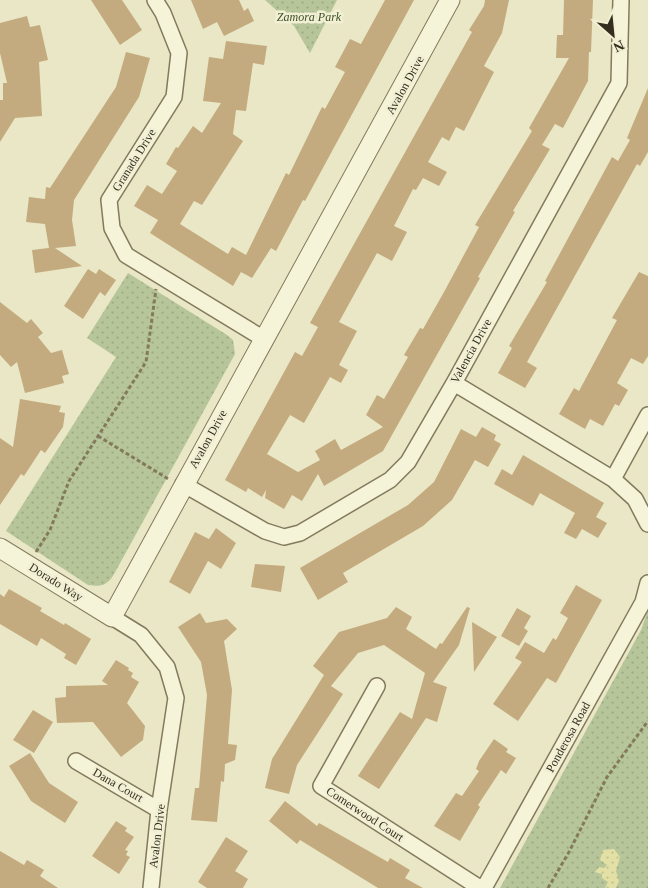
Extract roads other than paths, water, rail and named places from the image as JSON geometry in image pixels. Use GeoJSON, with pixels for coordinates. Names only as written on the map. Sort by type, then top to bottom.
{"type":"FeatureCollection","features":[{"type":"Feature","properties":{"kind":"street","name":"Granada Drive"},"geometry":{"type":"LineString","coordinates":[[155,0],[163,14],[179,53],[174,97],[109,200],[112,228],[126,255],[264,339]]}},
{"type":"Feature","properties":{"kind":"street","name":"Avalon Drive"},"geometry":{"type":"LineString","coordinates":[[151,888],[176,698],[167,667],[141,635],[112,617],[183,484],[450,0]]}},
{"type":"Feature","properties":{"kind":"street","name":"Valencia Drive"},"geometry":{"type":"LineString","coordinates":[[183,484],[265,531],[284,537],[300,533],[390,480],[408,462],[454,383],[619,84],[621,0]]}},
{"type":"Feature","properties":{"kind":"street"},"geometry":{"type":"LineString","coordinates":[[454,383],[613,478],[634,499],[648,524]]}},
{"type":"Feature","properties":{"kind":"street"},"geometry":{"type":"LineString","coordinates":[[613,478],[648,415]]}},
{"type":"Feature","properties":{"kind":"street","name":"Dorado Way"},"geometry":{"type":"LineString","coordinates":[[0,548],[112,617]]}},
{"type":"Feature","properties":{"kind":"street","name":"Ponderosa Road"},"geometry":{"type":"LineString","coordinates":[[482,888],[643,602],[648,583]]}},
{"type":"Feature","properties":{"kind":"street","name":"Comerwood Court"},"geometry":{"type":"LineString","coordinates":[[377,686],[321,786],[482,888]]}},
{"type":"Feature","properties":{"kind":"street","name":"Dana Court"},"geometry":{"type":"LineString","coordinates":[[76,761],[160,810]]}},
{"type":"Feature","properties":{"kind":"park label","name":"Zamora Park"},"geometry":{"type":"Point","coordinates":[309,17]}}]}
